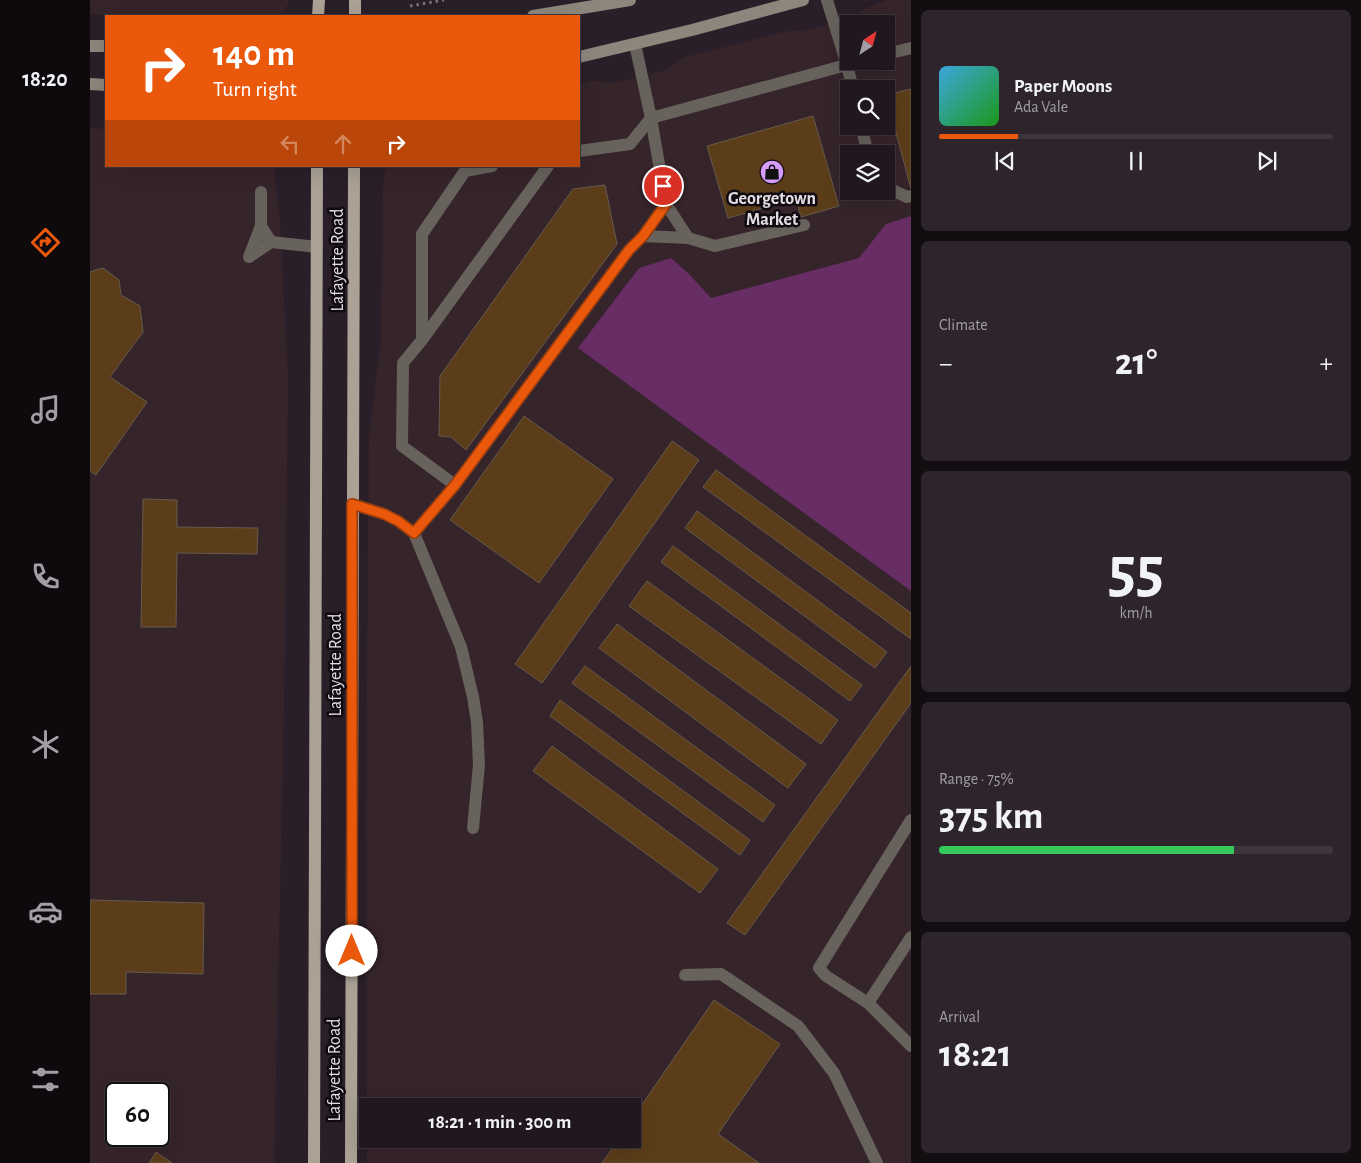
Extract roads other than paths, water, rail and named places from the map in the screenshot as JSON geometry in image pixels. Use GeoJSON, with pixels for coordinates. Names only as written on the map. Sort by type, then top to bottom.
{"type":"FeatureCollection","features":[{"type":"Feature","properties":{"kind":"main road"},"geometry":{"type":"LineString","coordinates":[[318,0],[318,15]]}},
{"type":"Feature","properties":{"kind":"main road"},"geometry":{"type":"LineString","coordinates":[[355,0],[355,15]]}},
{"type":"Feature","properties":{"kind":"main road"},"geometry":{"type":"LineString","coordinates":[[540,15],[630,0]]}},
{"type":"Feature","properties":{"kind":"main road"},"geometry":{"type":"LineString","coordinates":[[580,57],[802,0]]}},
{"type":"Feature","properties":{"kind":"main road"},"geometry":{"type":"LineString","coordinates":[[90,46],[105,46]]}},
{"type":"Feature","properties":{"kind":"main road"},"geometry":{"type":"LineString","coordinates":[[90,84],[105,85]]}},
{"type":"Feature","properties":{"kind":"main road","name":"Lafayette Road"},"geometry":{"type":"LineString","coordinates":[[314,1163],[317,167]]}},
{"type":"Feature","properties":{"kind":"main road","name":"Lafayette Road"},"geometry":{"type":"LineString","coordinates":[[351,1163],[354,167]]}},
{"type":"Feature","properties":{"kind":"lane"},"geometry":{"type":"LineString","coordinates":[[827,0],[840,42]]}},
{"type":"Feature","properties":{"kind":"lane"},"geometry":{"type":"LineString","coordinates":[[635,44],[651,118],[666,204],[688,238]]}},
{"type":"Feature","properties":{"kind":"lane"},"geometry":{"type":"LineString","coordinates":[[895,52],[911,48]]}},
{"type":"Feature","properties":{"kind":"lane"},"geometry":{"type":"LineString","coordinates":[[580,151],[630,144],[651,118],[840,67]]}},
{"type":"Feature","properties":{"kind":"lane"},"geometry":{"type":"LineString","coordinates":[[422,340],[422,234],[465,171],[487,167]]}},
{"type":"Feature","properties":{"kind":"lane"},"geometry":{"type":"LineString","coordinates":[[455,485],[402,446],[403,363],[422,340],[547,167]]}},
{"type":"Feature","properties":{"kind":"lane"},"geometry":{"type":"LineString","coordinates":[[895,191],[907,197],[911,196]]}},
{"type":"Feature","properties":{"kind":"lane"},"geometry":{"type":"LineString","coordinates":[[261,192],[261,226],[249,257],[271,242],[317,246]]}},
{"type":"Feature","properties":{"kind":"lane"},"geometry":{"type":"LineString","coordinates":[[414,533],[455,485],[629,250],[643,236],[666,204]]}},
{"type":"Feature","properties":{"kind":"lane"},"geometry":{"type":"LineString","coordinates":[[643,236],[688,238],[715,246],[804,225]]}},
{"type":"Feature","properties":{"kind":"lane"},"geometry":{"type":"LineString","coordinates":[[261,226],[271,242]]}},
{"type":"Feature","properties":{"kind":"lane"},"geometry":{"type":"LineString","coordinates":[[352,504],[384,514],[398,521],[414,533],[461,647],[477,722],[479,765],[473,828]]}},
{"type":"Feature","properties":{"kind":"lane"},"geometry":{"type":"LineString","coordinates":[[909,828],[819,968],[826,976],[868,1003],[911,1046]]}},
{"type":"Feature","properties":{"kind":"lane"},"geometry":{"type":"LineString","coordinates":[[868,1003],[911,937]]}},
{"type":"Feature","properties":{"kind":"lane"},"geometry":{"type":"LineString","coordinates":[[685,975],[722,974],[798,1026],[834,1073],[877,1163]]}},
{"type":"Feature","properties":{"kind":"place","name":"Georgetown Market"},"geometry":{"type":"Point","coordinates":[772,172]}}]}
